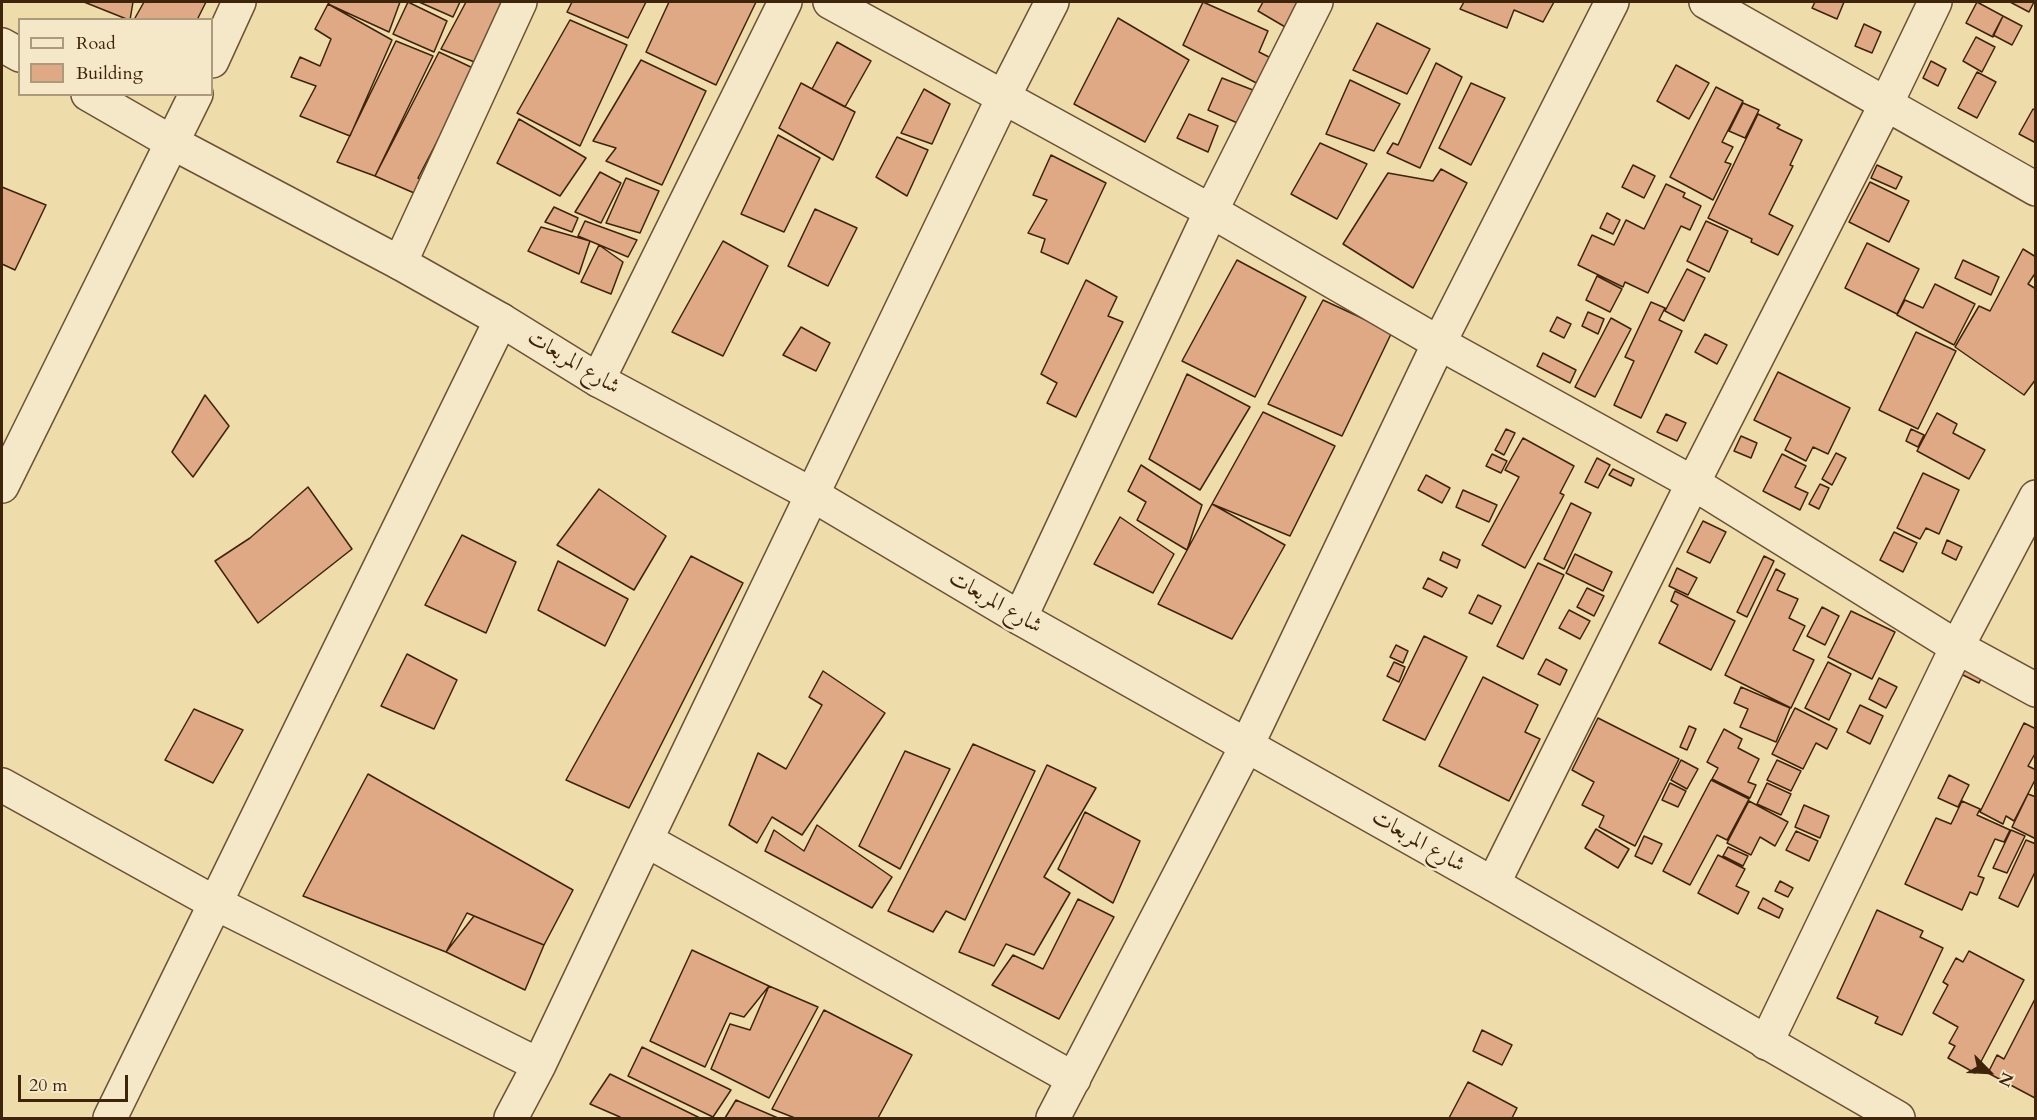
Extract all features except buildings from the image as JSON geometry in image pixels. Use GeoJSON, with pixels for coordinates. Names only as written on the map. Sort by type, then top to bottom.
{"type":"FeatureCollection","features":[{"type":"Feature","properties":{"kind":"street"},"geometry":{"type":"LineString","coordinates":[[213,59],[239,2]]}},
{"type":"Feature","properties":{"kind":"street"},"geometry":{"type":"LineString","coordinates":[[400,263],[520,2]]}},
{"type":"Feature","properties":{"kind":"street"},"geometry":{"type":"LineString","coordinates":[[598,380],[785,2]]}},
{"type":"Feature","properties":{"kind":"street"},"geometry":{"type":"LineString","coordinates":[[830,2],[1211,211],[1439,343],[1693,483],[1957,647],[2036,690]]}},
{"type":"Feature","properties":{"kind":"street"},"geometry":{"type":"LineString","coordinates":[[511,1119],[1004,96],[1052,2]]}},
{"type":"Feature","properties":{"kind":"street"},"geometry":{"type":"LineString","coordinates":[[1020,618],[1211,211],[1316,2]]}},
{"type":"Feature","properties":{"kind":"street"},"geometry":{"type":"LineString","coordinates":[[1053,1119],[1247,745],[1439,343],[1612,2]]}},
{"type":"Feature","properties":{"kind":"street"},"geometry":{"type":"LineString","coordinates":[[1706,2],[2036,189]]}},
{"type":"Feature","properties":{"kind":"street"},"geometry":{"type":"LineString","coordinates":[[1493,884],[1693,483],[1886,104],[1935,2]]}},
{"type":"Feature","properties":{"kind":"street"},"geometry":{"type":"LineString","coordinates":[[2,45],[18,54]]}},
{"type":"Feature","properties":{"kind":"street","name":"شارع المربعات"},"geometry":{"type":"LineString","coordinates":[[91,96],[173,143],[400,263],[501,320],[598,380],[813,495],[1020,618],[1493,884],[1898,1119]]}},
{"type":"Feature","properties":{"kind":"street"},"geometry":{"type":"LineString","coordinates":[[2,486],[195,96]]}},
{"type":"Feature","properties":{"kind":"street"},"geometry":{"type":"LineString","coordinates":[[110,1119],[501,320]]}},
{"type":"Feature","properties":{"kind":"street"},"geometry":{"type":"LineString","coordinates":[[1766,1043],[1957,647],[2036,497]]}},
{"type":"Feature","properties":{"kind":"street"},"geometry":{"type":"LineString","coordinates":[[2,785],[215,903],[539,1065]]}},
{"type":"Feature","properties":{"kind":"street"},"geometry":{"type":"LineString","coordinates":[[646,840],[1074,1079]]}}]}
